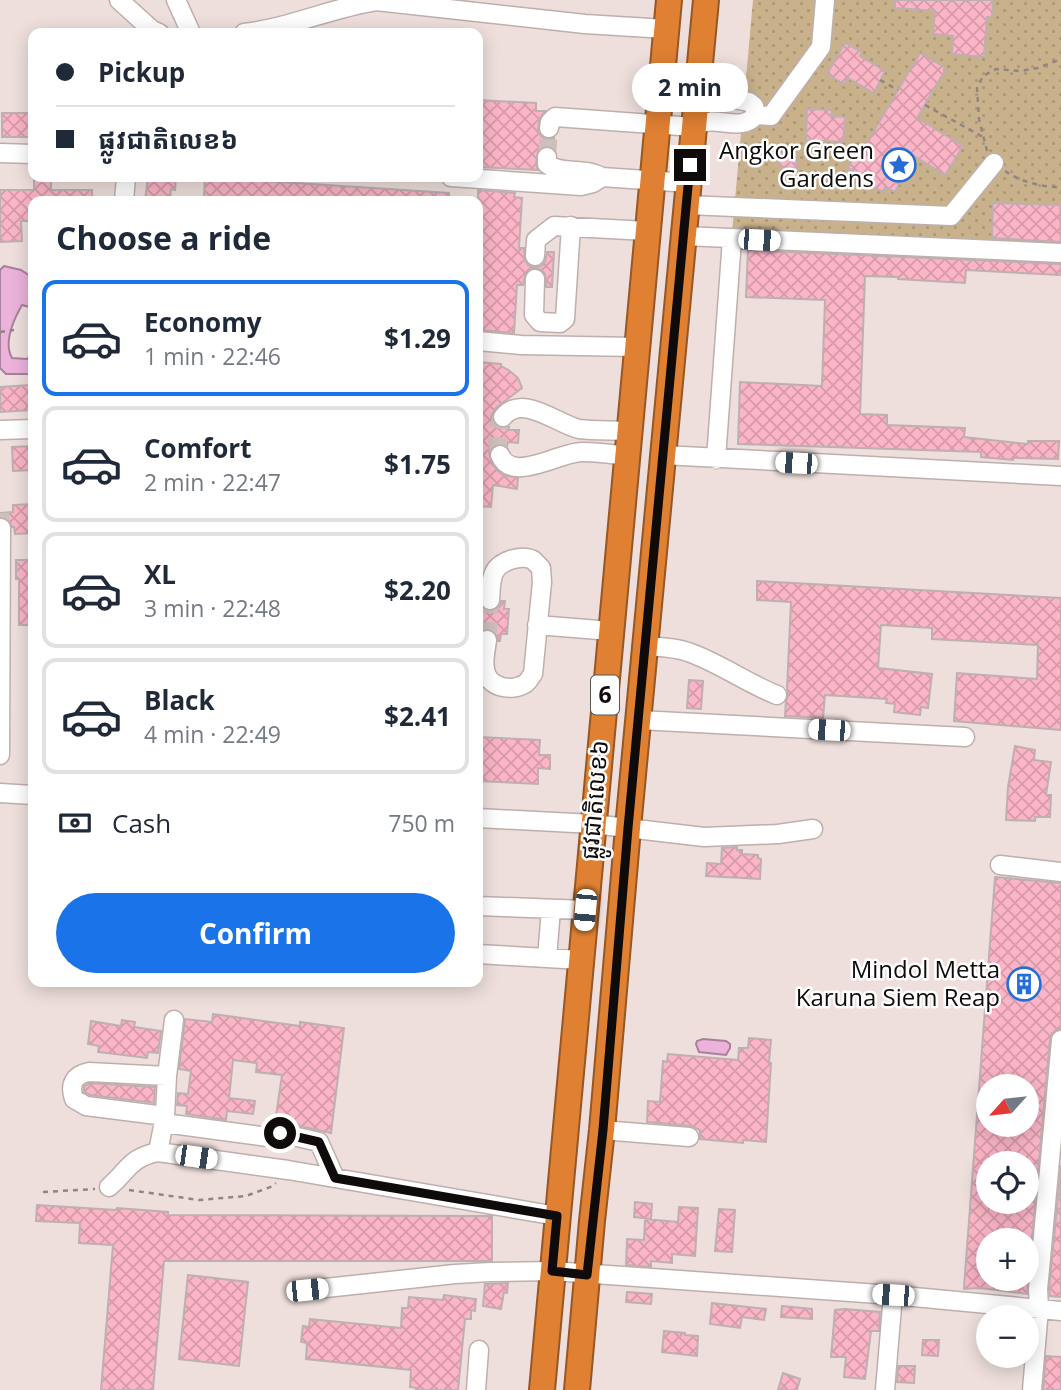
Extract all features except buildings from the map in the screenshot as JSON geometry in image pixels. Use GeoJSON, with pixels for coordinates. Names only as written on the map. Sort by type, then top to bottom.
{"type":"FeatureCollection","features":[{"type":"Feature","properties":{"kind":"highway","name":"ផ្លូវជាតិលេខ៦"},"geometry":{"type":"LineString","coordinates":[[541,1390],[668,0]]}},
{"type":"Feature","properties":{"kind":"highway","name":"ផ្លូវជាតិលេខ៦"},"geometry":{"type":"LineString","coordinates":[[577,1390],[706,0]]}},
{"type":"Feature","properties":{"kind":"street"},"geometry":{"type":"LineString","coordinates":[[119,0],[150,28]]}},
{"type":"Feature","properties":{"kind":"street"},"geometry":{"type":"LineString","coordinates":[[176,0],[189,28]]}},
{"type":"Feature","properties":{"kind":"street"},"geometry":{"type":"LineString","coordinates":[[756,115],[771,116],[821,47],[825,0]]}},
{"type":"Feature","properties":{"kind":"street"},"geometry":{"type":"LineString","coordinates":[[273,28],[376,1],[585,24],[666,29]]}},
{"type":"Feature","properties":{"kind":"street"},"geometry":{"type":"LineString","coordinates":[[698,86],[709,94],[749,102],[754,106],[756,115]]}},
{"type":"Feature","properties":{"kind":"street"},"geometry":{"type":"LineString","coordinates":[[549,128],[555,117],[694,128],[705,122],[745,124],[756,115]]}},
{"type":"Feature","properties":{"kind":"street"},"geometry":{"type":"LineString","coordinates":[[0,153],[28,154]]}},
{"type":"Feature","properties":{"kind":"street"},"geometry":{"type":"LineString","coordinates":[[547,157],[547,164],[552,168],[590,172],[602,177],[652,181],[688,194],[951,215],[994,163]]}},
{"type":"Feature","properties":{"kind":"street"},"geometry":{"type":"LineString","coordinates":[[483,179],[580,186],[593,183],[602,177]]}},
{"type":"Feature","properties":{"kind":"street"},"geometry":{"type":"LineString","coordinates":[[535,256],[536,240],[554,226],[647,231]]}},
{"type":"Feature","properties":{"kind":"street"},"geometry":{"type":"LineString","coordinates":[[535,279],[534,315],[540,322],[559,323],[565,319],[571,226]]}},
{"type":"Feature","properties":{"kind":"street"},"geometry":{"type":"LineString","coordinates":[[684,236],[1061,253]]}},
{"type":"Feature","properties":{"kind":"street"},"geometry":{"type":"LineString","coordinates":[[716,458],[732,239]]}},
{"type":"Feature","properties":{"kind":"street"},"geometry":{"type":"LineString","coordinates":[[483,341],[521,345],[637,347]]}},
{"type":"Feature","properties":{"kind":"street"},"geometry":{"type":"LineString","coordinates":[[503,417],[518,408],[535,410],[579,429],[629,431]]}},
{"type":"Feature","properties":{"kind":"street"},"geometry":{"type":"LineString","coordinates":[[0,430],[28,429]]}},
{"type":"Feature","properties":{"kind":"street"},"geometry":{"type":"LineString","coordinates":[[500,455],[510,466],[526,468],[580,452],[627,456]]}},
{"type":"Feature","properties":{"kind":"street"},"geometry":{"type":"LineString","coordinates":[[663,455],[1061,476]]}},
{"type":"Feature","properties":{"kind":"street"},"geometry":{"type":"LineString","coordinates":[[0,755],[1,528]]}},
{"type":"Feature","properties":{"kind":"street"},"geometry":{"type":"LineString","coordinates":[[487,640],[484,668],[488,678],[498,687],[525,684],[533,674],[541,568],[533,560],[521,558],[503,562],[492,578],[490,600]]}},
{"type":"Feature","properties":{"kind":"street"},"geometry":{"type":"LineString","coordinates":[[537,625],[611,631]]}},
{"type":"Feature","properties":{"kind":"street"},"geometry":{"type":"LineString","coordinates":[[645,646],[688,652],[776,695]]}},
{"type":"Feature","properties":{"kind":"street"},"geometry":{"type":"LineString","coordinates":[[639,720],[965,737]]}},
{"type":"Feature","properties":{"kind":"street"},"geometry":{"type":"LineString","coordinates":[[0,793],[28,795]]}},
{"type":"Feature","properties":{"kind":"street"},"geometry":{"type":"LineString","coordinates":[[483,818],[593,824],[704,837],[778,834],[813,829]]}},
{"type":"Feature","properties":{"kind":"street"},"geometry":{"type":"LineString","coordinates":[[1000,865],[1061,872]]}},
{"type":"Feature","properties":{"kind":"street"},"geometry":{"type":"LineString","coordinates":[[483,906],[585,910]]}},
{"type":"Feature","properties":{"kind":"street"},"geometry":{"type":"LineString","coordinates":[[547,958],[551,909]]}},
{"type":"Feature","properties":{"kind":"street"},"geometry":{"type":"LineString","coordinates":[[483,954],[581,960]]}},
{"type":"Feature","properties":{"kind":"street"},"geometry":{"type":"LineString","coordinates":[[158,1153],[174,1020]]}},
{"type":"Feature","properties":{"kind":"street"},"geometry":{"type":"LineString","coordinates":[[1039,1305],[1039,1279],[1061,1040]]}},
{"type":"Feature","properties":{"kind":"street"},"geometry":{"type":"LineString","coordinates":[[167,1076],[89,1072],[76,1077],[72,1088],[74,1099],[86,1106],[164,1120],[268,1138],[280,1133],[319,1142],[335,1178]]}},
{"type":"Feature","properties":{"kind":"street"},"geometry":{"type":"LineString","coordinates":[[603,1130],[689,1137]]}},
{"type":"Feature","properties":{"kind":"street"},"geometry":{"type":"LineString","coordinates":[[109,1188],[135,1160],[158,1153],[288,1170],[557,1216]]}},
{"type":"Feature","properties":{"kind":"street"},"geometry":{"type":"LineString","coordinates":[[307,1290],[455,1274],[552,1271],[997,1305]]}},
{"type":"Feature","properties":{"kind":"street"},"geometry":{"type":"LineString","coordinates":[[885,1390],[893,1295]]}},
{"type":"Feature","properties":{"kind":"street"},"geometry":{"type":"LineString","coordinates":[[1039,1309],[1061,1311]]}},
{"type":"Feature","properties":{"kind":"street"},"geometry":{"type":"LineString","coordinates":[[475,1390],[479,1350]]}},
{"type":"Feature","properties":{"kind":"street"},"geometry":{"type":"LineString","coordinates":[[1032,1390],[1034,1368]]}},
{"type":"Feature","properties":{"kind":"path"},"geometry":{"type":"LineString","coordinates":[[1061,59],[1038,68],[1020,71],[996,69],[983,76],[977,88],[979,119],[985,147],[994,163],[1016,179],[1061,187]]}},
{"type":"Feature","properties":{"kind":"path"},"geometry":{"type":"LineString","coordinates":[[880,80],[898,90]]}},
{"type":"Feature","properties":{"kind":"path"},"geometry":{"type":"LineString","coordinates":[[925,105],[983,137]]}},
{"type":"Feature","properties":{"kind":"path"},"geometry":{"type":"LineString","coordinates":[[0,332],[14,330]]}},
{"type":"Feature","properties":{"kind":"path"},"geometry":{"type":"LineString","coordinates":[[43,1192],[109,1188],[199,1200],[246,1196],[273,1186],[288,1170]]}},
{"type":"Feature","properties":{"kind":"shaded area","name":"Angkor Green Gardens"},"geometry":{"type":"Polygon","coordinates":[[[753,0],[1061,0],[1061,248],[732,233],[753,0]]]}},
{"type":"Feature","properties":{"kind":"shaded area"},"geometry":{"type":"Polygon","coordinates":[[[4,266],[28,275],[28,307],[22,305],[13,324],[9,345],[12,358],[28,358],[28,374],[6,374],[0,368],[0,270],[4,266]]]}},
{"type":"Feature","properties":{"kind":"shaded area"},"geometry":{"type":"Polygon","coordinates":[[[703,1039],[726,1041],[730,1048],[726,1055],[699,1052],[696,1044],[703,1039]]]}},
{"type":"Feature","properties":{"kind":"tunnel"},"geometry":{"type":"LineString","coordinates":[[547,157],[549,128]]}},
{"type":"Feature","properties":{"kind":"tunnel"},"geometry":{"type":"LineString","coordinates":[[500,455],[497,435],[503,417]]}},
{"type":"Feature","properties":{"kind":"tunnel"},"geometry":{"type":"LineString","coordinates":[[0,513],[1,528]]}},
{"type":"Feature","properties":{"kind":"tunnel"},"geometry":{"type":"LineString","coordinates":[[487,640],[490,600]]}},
{"type":"Feature","properties":{"kind":"place","name":"Angkor Green Gardens"},"geometry":{"type":"Point","coordinates":[899,165]}},
{"type":"Feature","properties":{"kind":"place","name":"Mindol Metta Karuna Siem Reap"},"geometry":{"type":"Point","coordinates":[1024,984]}},
{"type":"Feature","properties":{"kind":"route"},"geometry":{"type":"LineString","coordinates":[[280,1133],[319,1142],[335,1178],[557,1216],[552,1271],[587,1275],[603,1130],[628,828],[690,165]]}}]}
